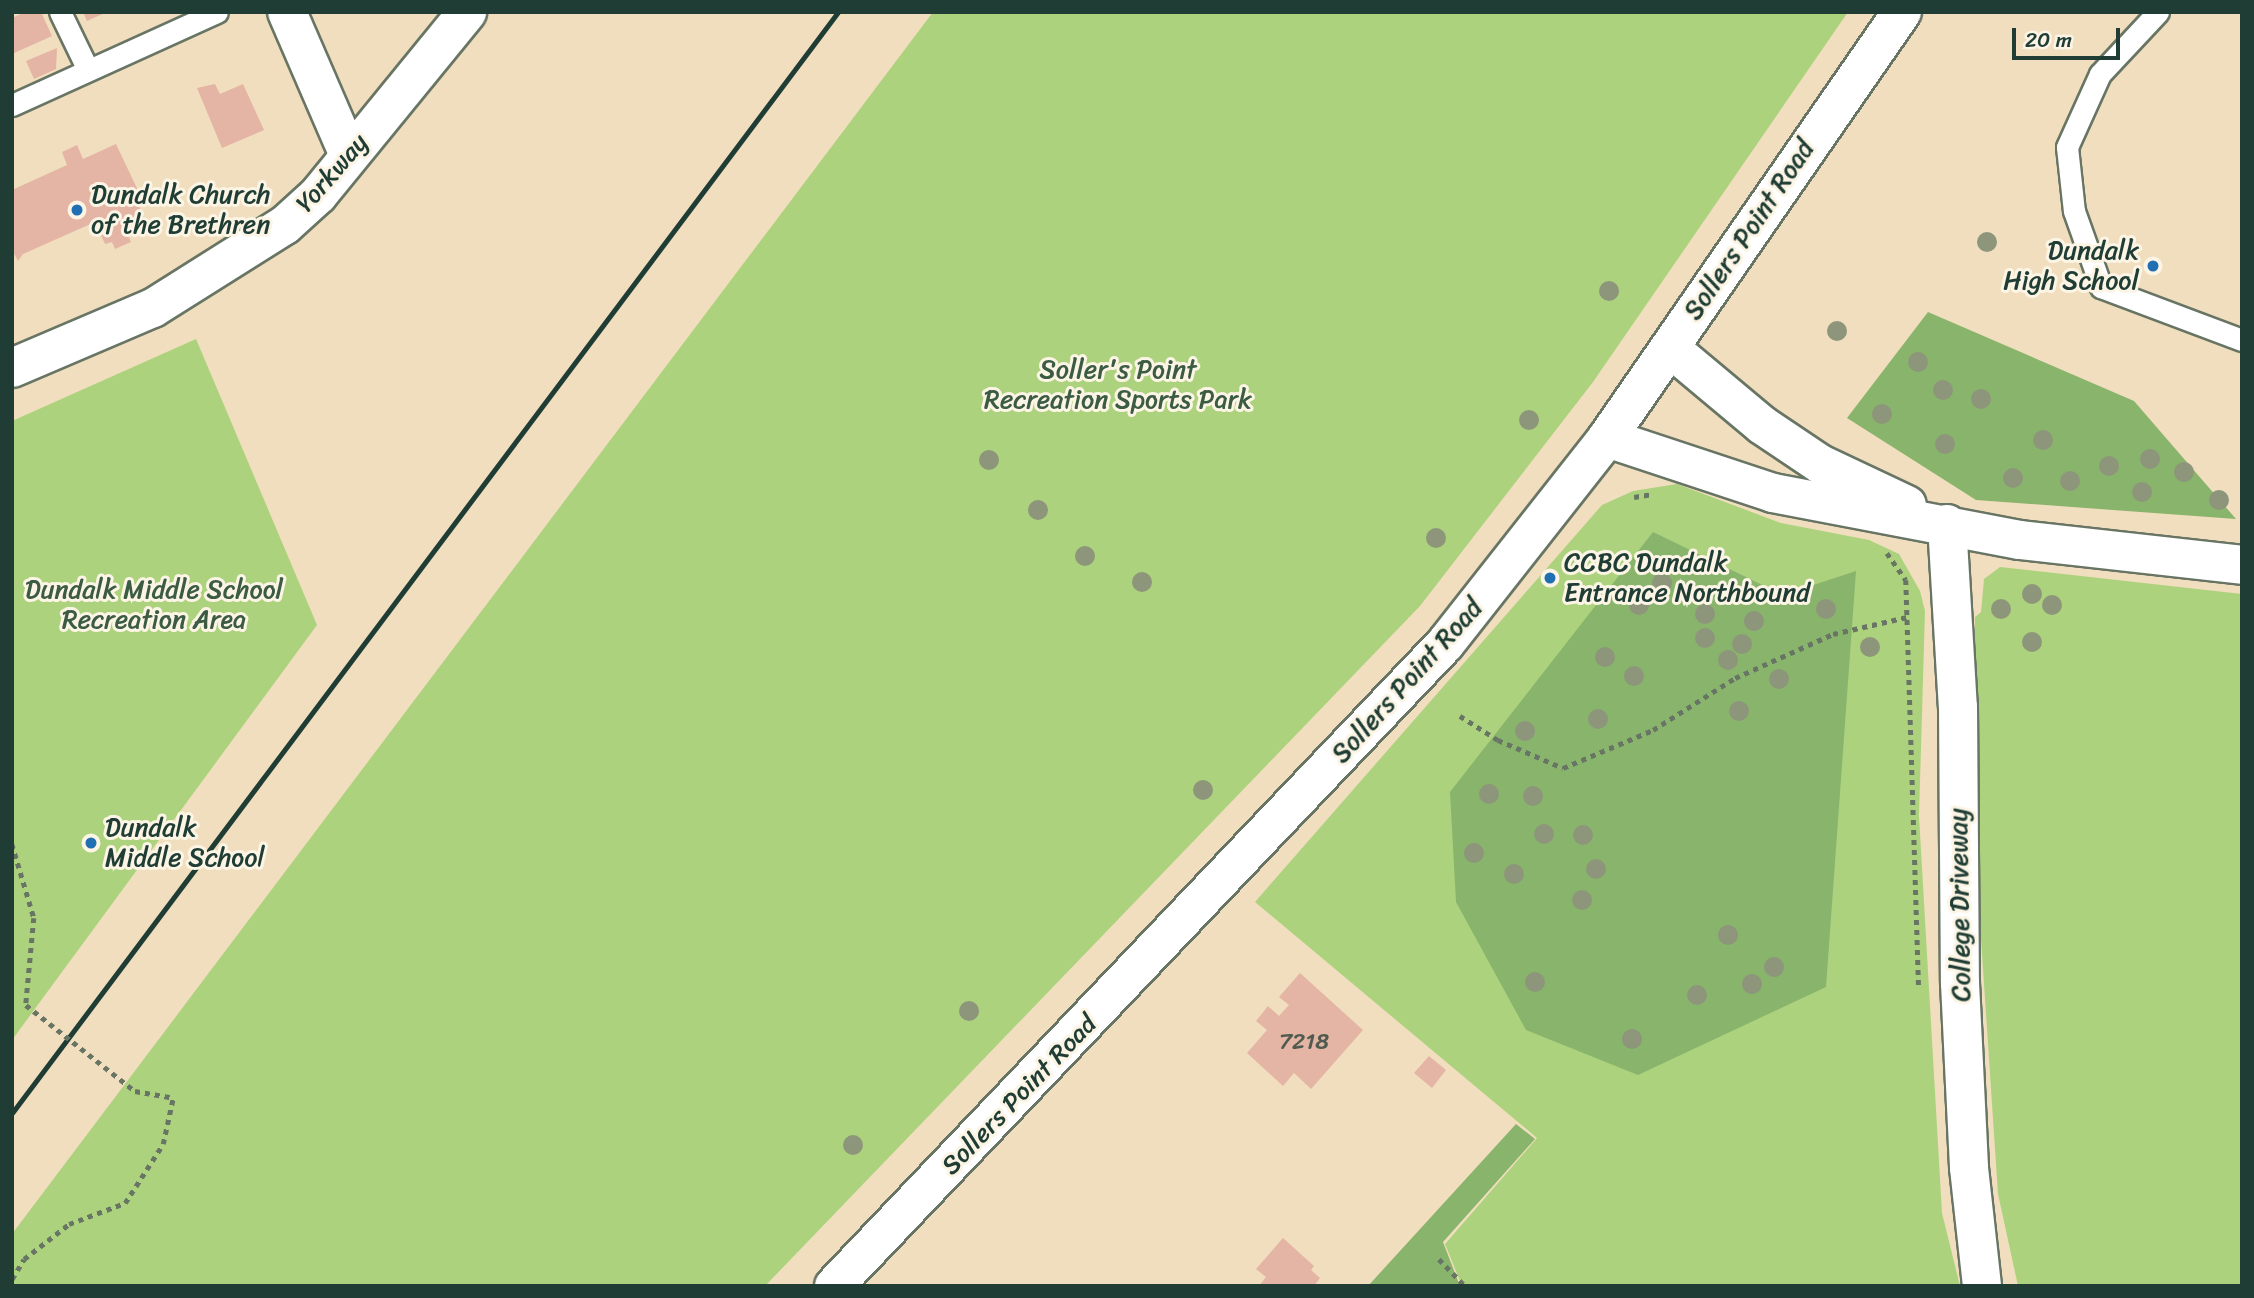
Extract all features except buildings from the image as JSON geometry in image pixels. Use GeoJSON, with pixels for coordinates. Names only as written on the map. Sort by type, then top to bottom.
{"type":"FeatureCollection","features":[{"type":"Feature","properties":{"kind":"street"},"geometry":{"type":"LineString","coordinates":[[287,12],[349,155]]}},
{"type":"Feature","properties":{"kind":"street","name":"Yorkway"},"geometry":{"type":"LineString","coordinates":[[12,368],[153,308],[232,261],[293,218],[349,155],[467,12]]}},
{"type":"Feature","properties":{"kind":"street","name":"Sollers Point Road"},"geometry":{"type":"LineString","coordinates":[[834,1286],[1445,644],[1607,438],[1902,12]]}},
{"type":"Feature","properties":{"kind":"street"},"geometry":{"type":"LineString","coordinates":[[1670,348],[1762,425],[1820,464],[1947,524]]}},
{"type":"Feature","properties":{"kind":"street"},"geometry":{"type":"LineString","coordinates":[[1607,438],[1773,493],[2020,540],[2242,565]]}},
{"type":"Feature","properties":{"kind":"street","name":"College Driveway"},"geometry":{"type":"LineString","coordinates":[[1947,524],[1958,707],[1960,983],[1969,1168],[1982,1286]]}},
{"type":"Feature","properties":{"kind":"lane"},"geometry":{"type":"LineString","coordinates":[[61,12],[88,70]]}},
{"type":"Feature","properties":{"kind":"lane"},"geometry":{"type":"LineString","coordinates":[[12,104],[217,12]]}},
{"type":"Feature","properties":{"kind":"lane"},"geometry":{"type":"LineString","coordinates":[[2158,12],[2100,74],[2067,147],[2074,211],[2101,287],[2242,340]]}},
{"type":"Feature","properties":{"kind":"path"},"geometry":{"type":"LineString","coordinates":[[1634,498],[1658,493]]}},
{"type":"Feature","properties":{"kind":"path"},"geometry":{"type":"LineString","coordinates":[[1875,549],[1886,553],[1906,580],[1920,1001]]}},
{"type":"Feature","properties":{"kind":"path"},"geometry":{"type":"LineString","coordinates":[[1460,716],[1498,740],[1563,768],[1653,730],[1735,678],[1833,634],[1907,617]]}},
{"type":"Feature","properties":{"kind":"path"},"geometry":{"type":"LineString","coordinates":[[12,845],[27,882],[34,918],[26,1005],[135,1091],[173,1098],[163,1144],[125,1203],[69,1224],[24,1259],[12,1279]]}},
{"type":"Feature","properties":{"kind":"path"},"geometry":{"type":"LineString","coordinates":[[1438,1259],[1465,1286]]}},
{"type":"Feature","properties":{"kind":"green space","name":"Soller's Point Recreation Sports Park"},"geometry":{"type":"Polygon","coordinates":[[[933,12],[1848,12],[1593,382],[1420,606],[765,1286],[12,1286],[12,1234],[933,12]]]}},
{"type":"Feature","properties":{"kind":"green space"},"geometry":{"type":"Polygon","coordinates":[[[1928,312],[2134,401],[2236,519],[1976,500],[1847,418],[1928,312]]]}},
{"type":"Feature","properties":{"kind":"green space","name":"Dundalk Middle School Recreation Area"},"geometry":{"type":"Polygon","coordinates":[[[196,339],[317,625],[12,1040],[12,421],[196,339]]]}},
{"type":"Feature","properties":{"kind":"green space"},"geometry":{"type":"Polygon","coordinates":[[[1677,484],[1781,523],[1869,540],[1899,554],[1920,591],[1925,611],[1919,816],[1942,1213],[1960,1286],[1462,1286],[1445,1244],[1537,1138],[1255,902],[1602,505],[1633,491],[1677,484]]]}},
{"type":"Feature","properties":{"kind":"green space"},"geometry":{"type":"Polygon","coordinates":[[[1653,532],[1783,595],[1856,571],[1826,987],[1638,1075],[1526,1030],[1456,902],[1450,792],[1653,532]]]}},
{"type":"Feature","properties":{"kind":"green space"},"geometry":{"type":"Polygon","coordinates":[[[2000,567],[2242,594],[2242,1286],[2018,1286],[1998,1194],[1974,834],[1975,617],[1981,612],[1984,579],[2000,567]]]}},
{"type":"Feature","properties":{"kind":"green space"},"geometry":{"type":"Polygon","coordinates":[[[1516,1124],[1535,1139],[1443,1242],[1460,1286],[1368,1286],[1516,1124]]]}},
{"type":"Feature","properties":{"kind":"railway"},"geometry":{"type":"LineString","coordinates":[[12,1113],[838,12]]}},
{"type":"Feature","properties":{"kind":"place","name":"Dundalk Church of the Brethren"},"geometry":{"type":"Point","coordinates":[77,210]}},
{"type":"Feature","properties":{"kind":"place","name":"Dundalk High School"},"geometry":{"type":"Point","coordinates":[2153,266]}},
{"type":"Feature","properties":{"kind":"place","name":"CCBC Dundalk Entrance Northbound"},"geometry":{"type":"Point","coordinates":[1550,578]}},
{"type":"Feature","properties":{"kind":"place","name":"Dundalk Middle School"},"geometry":{"type":"Point","coordinates":[91,843]}}]}
